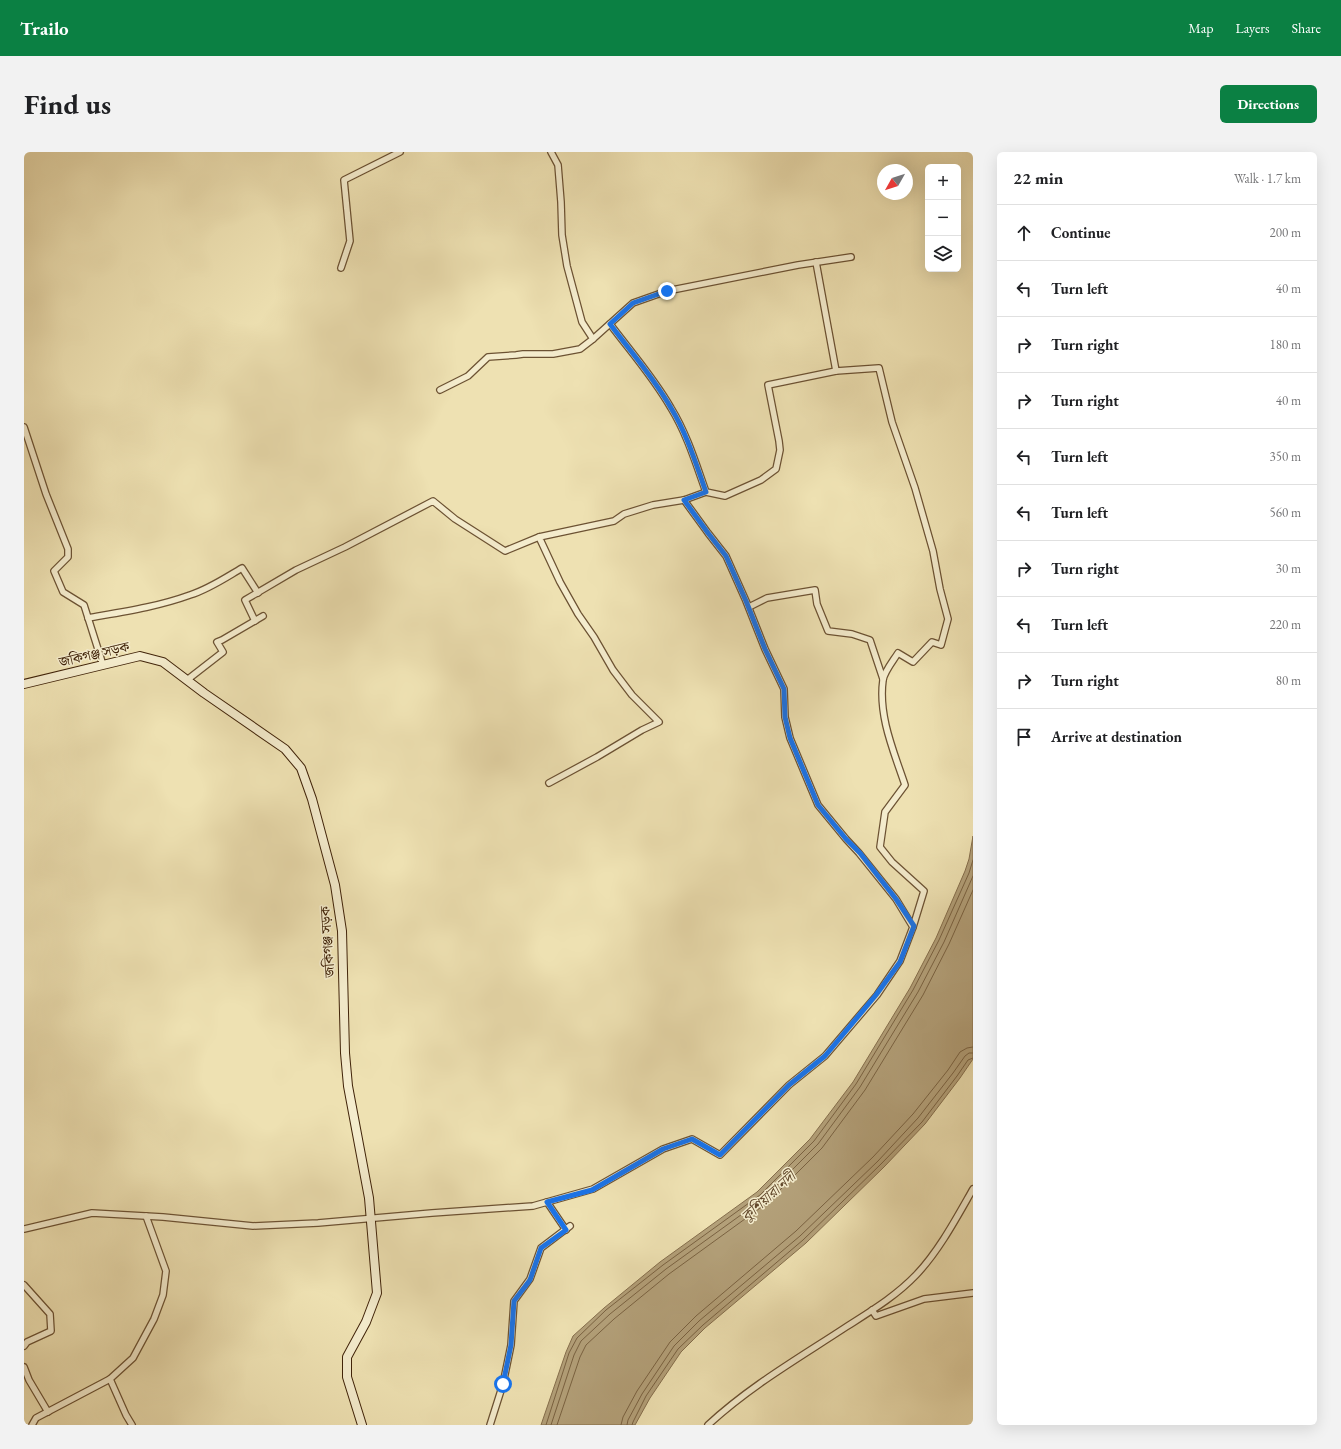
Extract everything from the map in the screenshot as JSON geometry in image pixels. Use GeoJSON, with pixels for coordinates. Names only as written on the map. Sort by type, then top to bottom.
{"type":"FeatureCollection","features":[{"type":"Feature","properties":{"kind":"main road","name":"জকিগঞ্জ সড়ক"},"geometry":{"type":"LineString","coordinates":[[24,684],[140,656],[163,662],[285,749],[300,768],[312,799],[335,885],[342,931],[345,1053],[348,1086],[370,1198],[376,1293],[366,1322],[347,1357],[347,1377],[362,1425]]}},
{"type":"Feature","properties":{"kind":"street"},"geometry":{"type":"LineString","coordinates":[[341,268],[350,241],[344,180],[400,152]]}},
{"type":"Feature","properties":{"kind":"street"},"geometry":{"type":"LineString","coordinates":[[551,152],[558,165],[562,235],[567,266],[582,322],[593,339]]}},
{"type":"Feature","properties":{"kind":"street"},"geometry":{"type":"LineString","coordinates":[[440,390],[468,376],[488,357],[516,356],[523,354],[552,354],[580,349],[633,303],[667,291],[816,262],[851,257]]}},
{"type":"Feature","properties":{"kind":"street"},"geometry":{"type":"LineString","coordinates":[[816,262],[836,372]]}},
{"type":"Feature","properties":{"kind":"street"},"geometry":{"type":"LineString","coordinates":[[610,324],[658,387],[672,408],[690,445],[706,492]]}},
{"type":"Feature","properties":{"kind":"street"},"geometry":{"type":"LineString","coordinates":[[255,621],[245,600],[296,570],[345,547],[433,501],[455,519],[505,551],[539,537],[614,520],[624,514],[653,505],[684,500],[706,492],[725,496],[761,480],[776,469],[780,450],[768,385],[836,372],[879,368],[892,422],[923,512],[948,619],[941,645],[932,642],[913,662],[898,653],[883,679]]}},
{"type":"Feature","properties":{"kind":"street"},"geometry":{"type":"LineString","coordinates":[[24,427],[46,494],[68,548],[68,556],[54,571],[64,592],[84,605],[103,665]]}},
{"type":"Feature","properties":{"kind":"street"},"geometry":{"type":"LineString","coordinates":[[684,500],[726,556],[749,608],[765,649],[784,689],[785,717],[790,738],[818,805],[846,839],[860,853],[896,899],[914,926]]}},
{"type":"Feature","properties":{"kind":"street"},"geometry":{"type":"LineString","coordinates":[[539,537],[560,582],[613,670],[632,695],[659,722],[642,730],[549,783]]}},
{"type":"Feature","properties":{"kind":"street"},"geometry":{"type":"LineString","coordinates":[[88,618],[148,607],[191,595],[217,583],[242,568],[258,593]]}},
{"type":"Feature","properties":{"kind":"street"},"geometry":{"type":"LineString","coordinates":[[24,1229],[92,1213],[146,1216],[253,1226],[318,1224],[432,1213],[533,1206],[592,1190],[663,1149],[692,1139],[720,1155],[789,1085],[825,1056],[871,1002],[900,962],[914,926],[924,891],[892,862],[880,847],[885,812],[905,785],[891,745],[883,708],[883,679],[870,640],[852,634],[828,631],[817,604],[815,590],[767,598],[749,608]]}},
{"type":"Feature","properties":{"kind":"street"},"geometry":{"type":"LineString","coordinates":[[187,680],[222,652],[217,642],[263,616]]}},
{"type":"Feature","properties":{"kind":"street"},"geometry":{"type":"LineString","coordinates":[[708,1425],[756,1386],[896,1294],[935,1252],[973,1189]]}},
{"type":"Feature","properties":{"kind":"street"},"geometry":{"type":"LineString","coordinates":[[490,1425],[503,1384],[511,1345],[514,1301],[530,1280],[541,1248],[568,1228],[547,1202]]}},
{"type":"Feature","properties":{"kind":"street"},"geometry":{"type":"LineString","coordinates":[[32,1425],[36,1418],[110,1379],[133,1358],[154,1319],[163,1295],[166,1271],[146,1216]]}},
{"type":"Feature","properties":{"kind":"street"},"geometry":{"type":"LineString","coordinates":[[24,1285],[50,1314],[51,1330],[27,1342],[24,1346]]}},
{"type":"Feature","properties":{"kind":"street"},"geometry":{"type":"LineString","coordinates":[[872,1310],[876,1316],[924,1299],[973,1293]]}},
{"type":"Feature","properties":{"kind":"street"},"geometry":{"type":"LineString","coordinates":[[24,1367],[29,1380],[48,1412]]}},
{"type":"Feature","properties":{"kind":"street"},"geometry":{"type":"LineString","coordinates":[[110,1379],[132,1425]]}},
{"type":"Feature","properties":{"kind":"water","name":"কুশিয়ারা নদী"},"geometry":{"type":"Polygon","coordinates":[[[973,836],[973,1059],[960,1078],[925,1124],[884,1167],[806,1243],[705,1328],[681,1352],[650,1398],[635,1425],[541,1425],[573,1336],[604,1308],[660,1262],[757,1192],[810,1139],[853,1082],[910,988],[936,938],[965,871],[969,859],[973,836]]]}},
{"type":"Feature","properties":{"kind":"route"},"geometry":{"type":"LineString","coordinates":[[503,1384],[511,1345],[514,1301],[530,1280],[541,1248],[566,1230],[547,1202],[592,1190],[663,1149],[692,1139],[720,1155],[789,1085],[825,1056],[876,995],[900,962],[914,926],[896,899],[860,853],[846,839],[818,805],[790,738],[785,717],[784,689],[765,649],[746,601],[726,556],[684,500],[706,492],[690,445],[672,408],[658,387],[610,324],[633,303],[667,291]]}}]}
